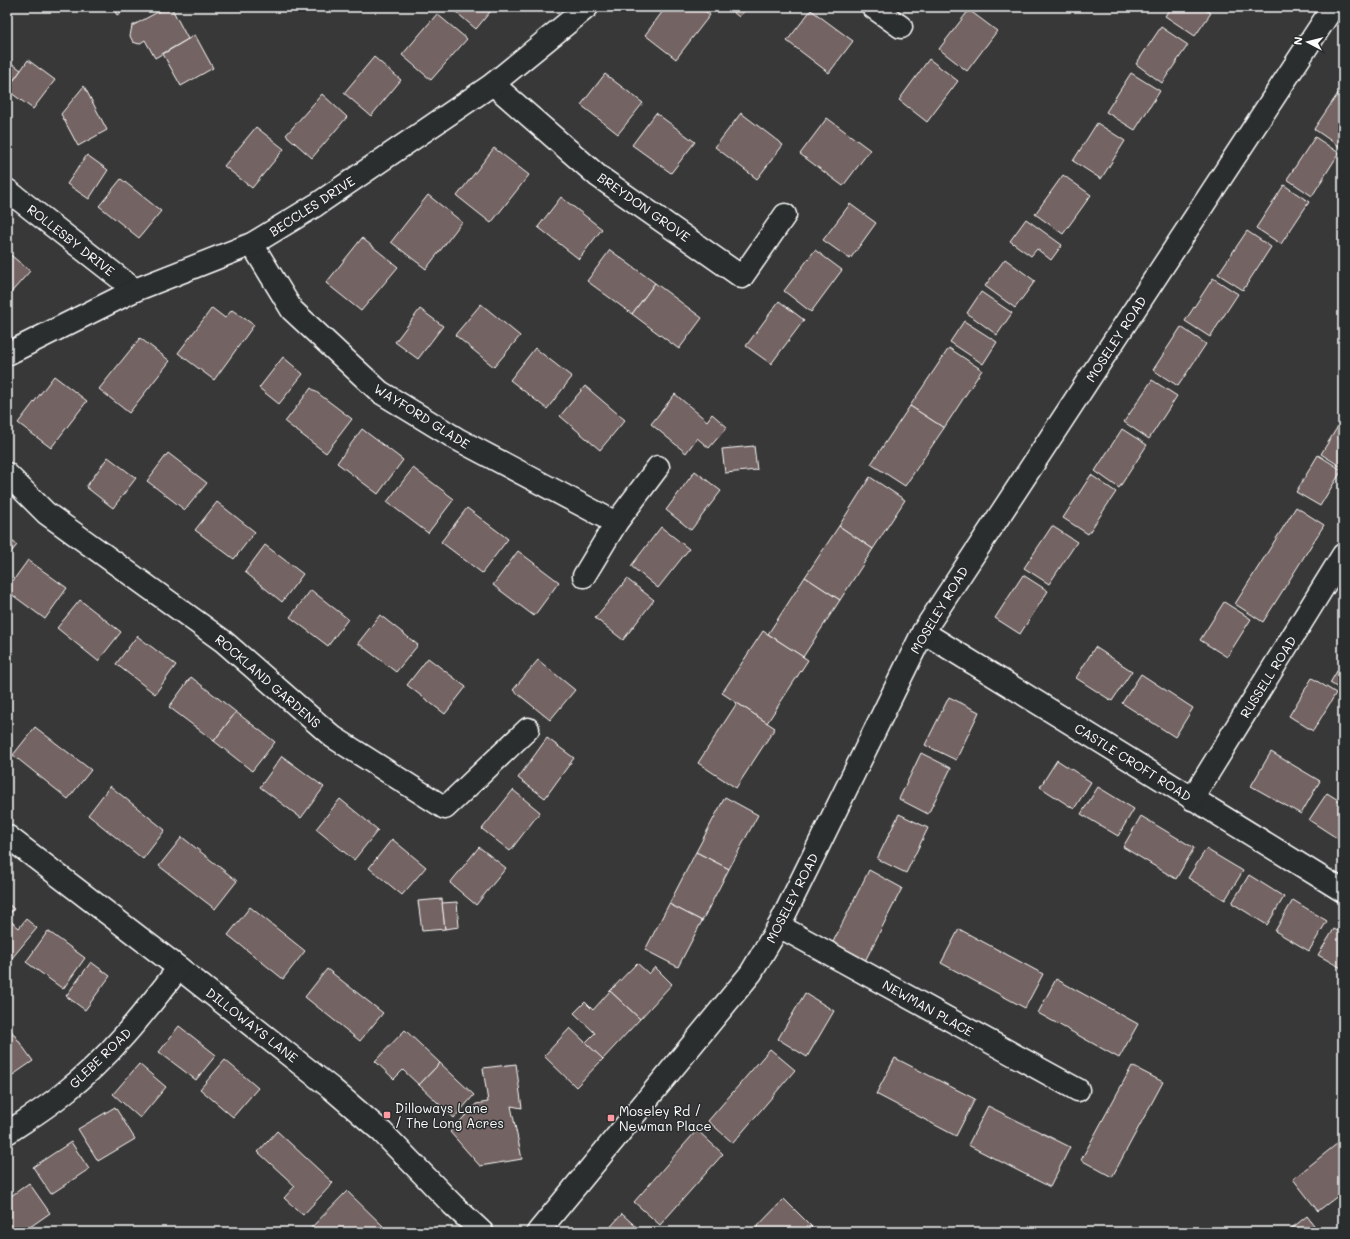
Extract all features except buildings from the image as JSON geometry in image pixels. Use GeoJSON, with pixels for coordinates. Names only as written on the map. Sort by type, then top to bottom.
{"type":"FeatureCollection","features":[{"type":"Feature","properties":{"kind":"street","name":"BECCLES DRIVE"},"geometry":{"type":"LineString","coordinates":[[7,354],[135,290],[252,244],[316,205],[493,84],[587,7]]}},
{"type":"Feature","properties":{"kind":"street"},"geometry":{"type":"LineString","coordinates":[[873,7],[901,27]]}},
{"type":"Feature","properties":{"kind":"street","name":"MOSELEY ROAD"},"geometry":{"type":"LineString","coordinates":[[538,1232],[751,973],[779,926],[923,632],[1333,7]]}},
{"type":"Feature","properties":{"kind":"street","name":"BREYDON GROVE"},"geometry":{"type":"LineString","coordinates":[[493,84],[598,176],[742,277],[784,215]]}},
{"type":"Feature","properties":{"kind":"street","name":"ROLLESBY DRIVE"},"geometry":{"type":"LineString","coordinates":[[7,190],[135,290]]}},
{"type":"Feature","properties":{"kind":"street","name":"WAYFORD GLADE"},"geometry":{"type":"LineString","coordinates":[[252,244],[292,310],[380,392],[457,439],[616,523]]}},
{"type":"Feature","properties":{"kind":"street"},"geometry":{"type":"LineString","coordinates":[[584,576],[616,523],[658,467]]}},
{"type":"Feature","properties":{"kind":"street","name":"ROCKLAND GARDENS"},"geometry":{"type":"LineString","coordinates":[[7,474],[46,513],[223,640],[333,737],[445,808],[528,729]]}},
{"type":"Feature","properties":{"kind":"street","name":"RUSSELL ROAD"},"geometry":{"type":"LineString","coordinates":[[1192,799],[1343,555]]}},
{"type":"Feature","properties":{"kind":"street","name":"CASTLE CROFT ROAD"},"geometry":{"type":"LineString","coordinates":[[923,632],[1343,891]]}},
{"type":"Feature","properties":{"kind":"street","name":"DILLOWAYS LANE"},"geometry":{"type":"LineString","coordinates":[[7,836],[179,968],[331,1088],[382,1132],[453,1205],[482,1232]]}},
{"type":"Feature","properties":{"kind":"street","name":"NEWMAN PLACE"},"geometry":{"type":"LineString","coordinates":[[779,926],[1078,1090]]}},
{"type":"Feature","properties":{"kind":"street","name":"GLEBE ROAD"},"geometry":{"type":"LineString","coordinates":[[7,1133],[64,1093],[106,1055],[133,1027],[179,968]]}},
{"type":"Feature","properties":{"kind":"place","name":"Dilloways Lane / The Long Acres"},"geometry":{"type":"Point","coordinates":[387,1115]}},
{"type":"Feature","properties":{"kind":"place","name":"Moseley Rd / Newman Place"},"geometry":{"type":"Point","coordinates":[611,1118]}}]}
